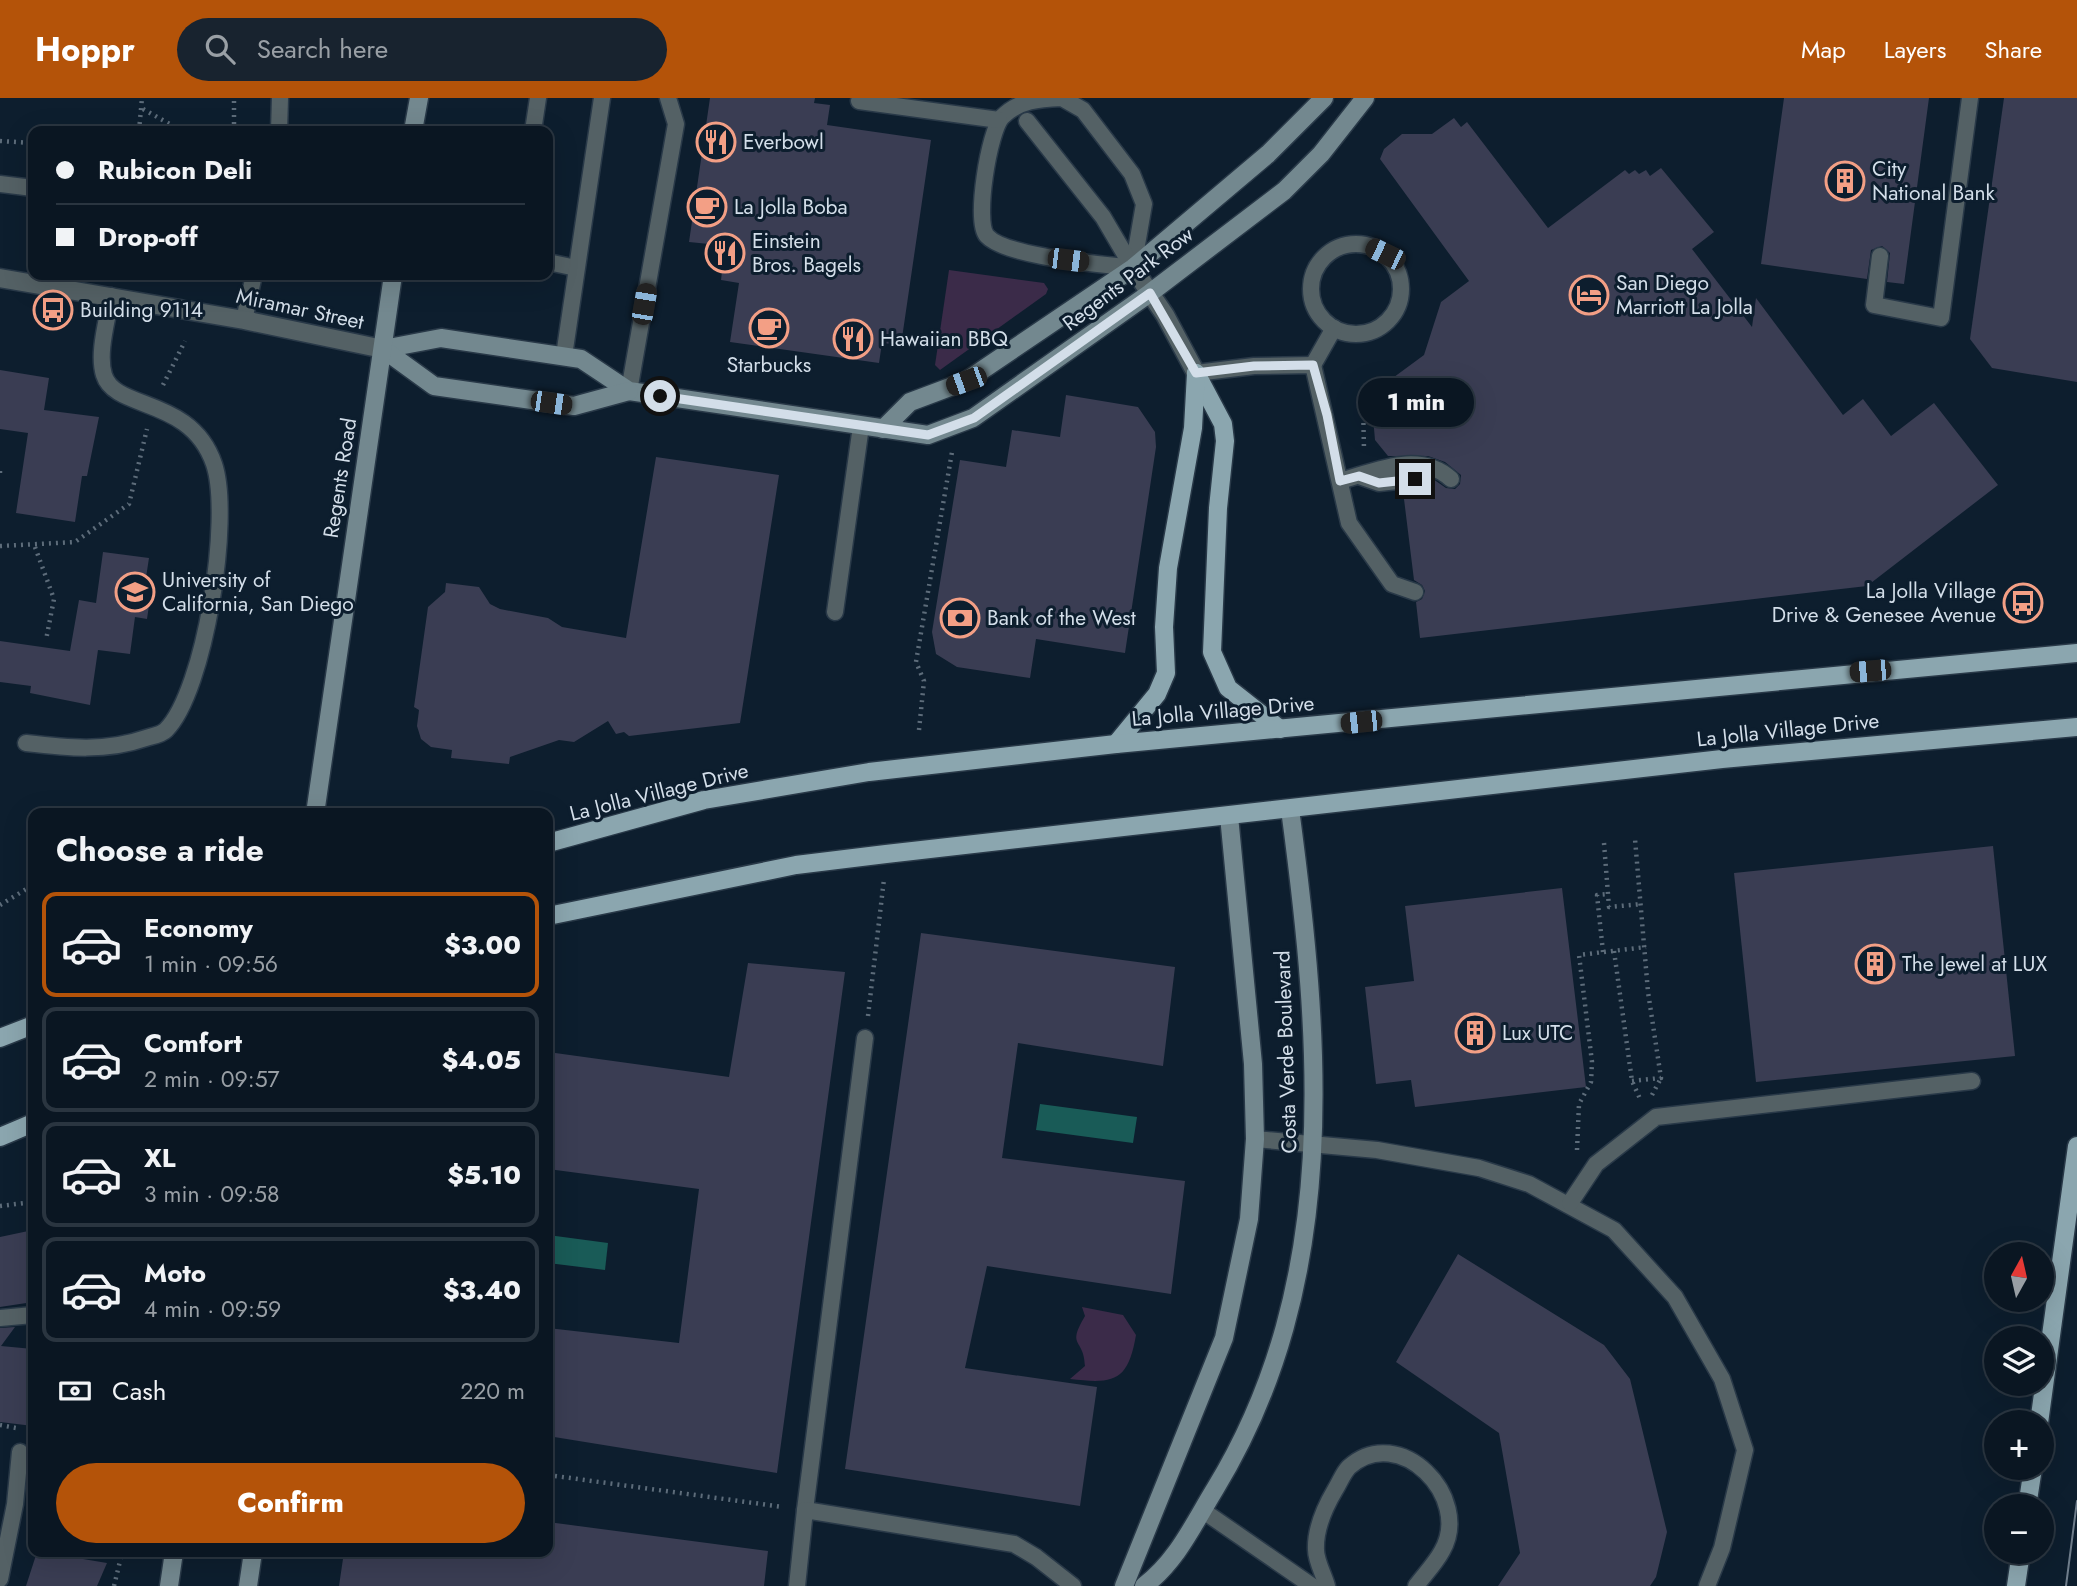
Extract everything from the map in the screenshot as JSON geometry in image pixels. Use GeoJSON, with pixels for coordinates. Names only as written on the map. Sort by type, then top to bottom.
{"type":"FeatureCollection","features":[{"type":"Feature","properties":{"kind":"main road"},"geometry":{"type":"LineString","coordinates":[[1196,373],[1223,424],[1225,441],[1218,508],[1212,652],[1228,688],[1280,730]]}},
{"type":"Feature","properties":{"kind":"main road"},"geometry":{"type":"LineString","coordinates":[[1116,744],[1157,694],[1166,673],[1164,627],[1168,568],[1193,428],[1196,373]]}},
{"type":"Feature","properties":{"kind":"main road","name":"La Jolla Village Drive"},"geometry":{"type":"LineString","coordinates":[[553,842],[716,798],[869,772],[1116,744],[2077,653]]}},
{"type":"Feature","properties":{"kind":"main road","name":"La Jolla Village Drive"},"geometry":{"type":"LineString","coordinates":[[553,915],[796,865],[886,853],[1723,759],[2077,727]]}},
{"type":"Feature","properties":{"kind":"main road"},"geometry":{"type":"LineString","coordinates":[[0,1038],[28,1027]]}},
{"type":"Feature","properties":{"kind":"main road"},"geometry":{"type":"LineString","coordinates":[[0,1137],[28,1125]]}},
{"type":"Feature","properties":{"kind":"main road"},"geometry":{"type":"LineString","coordinates":[[2041,1410],[2077,1146]]}},
{"type":"Feature","properties":{"kind":"main road"},"geometry":{"type":"LineString","coordinates":[[2016,1586],[2019,1564]]}},
{"type":"Feature","properties":{"kind":"street"},"geometry":{"type":"LineString","coordinates":[[414,126],[419,98]]}},
{"type":"Feature","properties":{"kind":"street","name":"Regents Park Row"},"geometry":{"type":"LineString","coordinates":[[883,429],[910,402],[966,381],[1133,268],[1268,154],[1324,98]]}},
{"type":"Feature","properties":{"kind":"street","name":"Regents Park Row"},"geometry":{"type":"LineString","coordinates":[[383,349],[441,338],[564,356],[581,359],[629,391],[928,435],[974,418],[1150,293],[1284,191],[1321,154],[1365,98]]}},
{"type":"Feature","properties":{"kind":"street"},"geometry":{"type":"LineString","coordinates":[[1133,268],[1196,373]]}},
{"type":"Feature","properties":{"kind":"street","name":"Miramar Street"},"geometry":{"type":"LineString","coordinates":[[0,278],[244,320],[383,349]]}},
{"type":"Feature","properties":{"kind":"street","name":"Regents Road"},"geometry":{"type":"LineString","coordinates":[[316,808],[392,280]]}},
{"type":"Feature","properties":{"kind":"street"},"geometry":{"type":"LineString","coordinates":[[383,349],[434,386],[574,406],[629,391]]}},
{"type":"Feature","properties":{"kind":"street","name":"Costa Verde Boulevard"},"geometry":{"type":"LineString","coordinates":[[1143,1586],[1166,1569],[1234,1458],[1255,1411],[1285,1328],[1307,1232],[1314,1145],[1312,1019],[1290,809]]}},
{"type":"Feature","properties":{"kind":"street","name":"Costa Verde Boulevard"},"geometry":{"type":"LineString","coordinates":[[1124,1586],[1224,1338],[1249,1219],[1255,1139],[1253,1064],[1229,816]]}},
{"type":"Feature","properties":{"kind":"street"},"geometry":{"type":"LineString","coordinates":[[169,1586],[173,1557]]}},
{"type":"Feature","properties":{"kind":"street"},"geometry":{"type":"LineString","coordinates":[[248,1586],[252,1557]]}},
{"type":"Feature","properties":{"kind":"lane"},"geometry":{"type":"LineString","coordinates":[[279,126],[280,98]]}},
{"type":"Feature","properties":{"kind":"lane"},"geometry":{"type":"LineString","coordinates":[[534,126],[538,98]]}},
{"type":"Feature","properties":{"kind":"lane"},"geometry":{"type":"LineString","coordinates":[[564,356],[602,98]]}},
{"type":"Feature","properties":{"kind":"lane"},"geometry":{"type":"LineString","coordinates":[[629,391],[676,124],[668,98]]}},
{"type":"Feature","properties":{"kind":"lane"},"geometry":{"type":"LineString","coordinates":[[1062,98],[1083,110],[1132,174],[1144,204],[1133,268],[1068,260],[1002,247],[986,236],[979,220],[992,138],[999,120],[1013,107],[1035,99],[1062,98]]}},
{"type":"Feature","properties":{"kind":"lane"},"geometry":{"type":"LineString","coordinates":[[1880,256],[1874,305],[1941,318],[1970,98]]}},
{"type":"Feature","properties":{"kind":"lane"},"geometry":{"type":"LineString","coordinates":[[859,101],[999,120]]}},
{"type":"Feature","properties":{"kind":"lane"},"geometry":{"type":"LineString","coordinates":[[1027,121],[1103,217],[1133,268]]}},
{"type":"Feature","properties":{"kind":"lane"},"geometry":{"type":"LineString","coordinates":[[0,184],[28,187]]}},
{"type":"Feature","properties":{"kind":"lane"},"geometry":{"type":"LineString","coordinates":[[1349,244],[1365,244],[1385,254],[1395,266],[1401,284],[1400,300],[1392,316],[1367,333],[1344,332],[1334,328],[1322,318],[1312,300],[1314,273],[1322,259],[1335,249],[1349,244]]}},
{"type":"Feature","properties":{"kind":"lane"},"geometry":{"type":"LineString","coordinates":[[553,263],[576,268]]}},
{"type":"Feature","properties":{"kind":"lane"},"geometry":{"type":"LineString","coordinates":[[244,320],[253,280]]}},
{"type":"Feature","properties":{"kind":"lane"},"geometry":{"type":"LineString","coordinates":[[26,743],[83,750],[124,746],[164,732],[180,710],[209,619],[218,570],[220,522],[215,467],[205,441],[187,422],[165,410],[127,397],[113,388],[104,375],[103,354],[111,296]]}},
{"type":"Feature","properties":{"kind":"lane"},"geometry":{"type":"LineString","coordinates":[[1334,328],[1313,365],[1327,415],[1349,523],[1368,554],[1392,584],[1415,592]]}},
{"type":"Feature","properties":{"kind":"lane"},"geometry":{"type":"LineString","coordinates":[[1196,373],[1254,366],[1313,365]]}},
{"type":"Feature","properties":{"kind":"lane"},"geometry":{"type":"LineString","coordinates":[[835,612],[861,426]]}},
{"type":"Feature","properties":{"kind":"lane"},"geometry":{"type":"LineString","coordinates":[[1340,481],[1379,467],[1411,464],[1441,470],[1451,479]]}},
{"type":"Feature","properties":{"kind":"lane"},"geometry":{"type":"LineString","coordinates":[[1359,476],[1379,483],[1415,479],[1423,483]]}},
{"type":"Feature","properties":{"kind":"lane"},"geometry":{"type":"LineString","coordinates":[[797,1586],[865,1038]]}},
{"type":"Feature","properties":{"kind":"lane"},"geometry":{"type":"LineString","coordinates":[[1570,1203],[1596,1164],[1656,1117],[1972,1081]]}},
{"type":"Feature","properties":{"kind":"lane"},"geometry":{"type":"LineString","coordinates":[[1255,1139],[1399,1153],[1479,1168],[1529,1184],[1570,1203],[1614,1230],[1675,1297],[1722,1378],[1745,1450],[1722,1548],[1707,1586]]}},
{"type":"Feature","properties":{"kind":"lane"},"geometry":{"type":"LineString","coordinates":[[0,1318],[28,1315]]}},
{"type":"Feature","properties":{"kind":"lane"},"geometry":{"type":"LineString","coordinates":[[0,1579],[15,1504],[20,1451]]}},
{"type":"Feature","properties":{"kind":"lane"},"geometry":{"type":"LineString","coordinates":[[1327,1586],[1315,1552],[1324,1510],[1350,1466],[1377,1454],[1401,1456],[1428,1471],[1446,1503],[1448,1522],[1443,1549],[1416,1586]]}},
{"type":"Feature","properties":{"kind":"lane"},"geometry":{"type":"LineString","coordinates":[[805,1510],[1014,1544],[1036,1557],[1073,1586]]}},
{"type":"Feature","properties":{"kind":"lane"},"geometry":{"type":"LineString","coordinates":[[1202,1510],[1312,1586]]}},
{"type":"Feature","properties":{"kind":"path"},"geometry":{"type":"LineString","coordinates":[[140,126],[142,98]]}},
{"type":"Feature","properties":{"kind":"path"},"geometry":{"type":"LineString","coordinates":[[234,98],[234,126]]}},
{"type":"Feature","properties":{"kind":"path"},"geometry":{"type":"LineString","coordinates":[[143,109],[173,126]]}},
{"type":"Feature","properties":{"kind":"path"},"geometry":{"type":"LineString","coordinates":[[0,141],[28,144]]}},
{"type":"Feature","properties":{"kind":"path"},"geometry":{"type":"LineString","coordinates":[[163,386],[185,341]]}},
{"type":"Feature","properties":{"kind":"path"},"geometry":{"type":"LineString","coordinates":[[1362,456],[1366,443],[1363,402]]}},
{"type":"Feature","properties":{"kind":"path"},"geometry":{"type":"LineString","coordinates":[[0,546],[35,547],[75,542],[129,504],[149,424]]}},
{"type":"Feature","properties":{"kind":"path"},"geometry":{"type":"LineString","coordinates":[[919,730],[924,681],[916,662],[953,442]]}},
{"type":"Feature","properties":{"kind":"path"},"geometry":{"type":"LineString","coordinates":[[35,547],[54,599],[46,640]]}},
{"type":"Feature","properties":{"kind":"path"},"geometry":{"type":"LineString","coordinates":[[1632,1081],[1661,1078],[1648,992],[1635,839]]}},
{"type":"Feature","properties":{"kind":"path"},"geometry":{"type":"LineString","coordinates":[[1604,843],[1609,907],[1642,904]]}},
{"type":"Feature","properties":{"kind":"path"},"geometry":{"type":"LineString","coordinates":[[865,1038],[886,853]]}},
{"type":"Feature","properties":{"kind":"path"},"geometry":{"type":"LineString","coordinates":[[0,905],[28,888]]}},
{"type":"Feature","properties":{"kind":"path"},"geometry":{"type":"LineString","coordinates":[[1603,952],[1597,895],[1608,894]]}},
{"type":"Feature","properties":{"kind":"path"},"geometry":{"type":"LineString","coordinates":[[1577,1156],[1579,1104],[1591,1082],[1592,1062],[1580,955],[1646,947]]}},
{"type":"Feature","properties":{"kind":"path"},"geometry":{"type":"LineString","coordinates":[[1614,951],[1632,1081],[1644,1110]]}},
{"type":"Feature","properties":{"kind":"path"},"geometry":{"type":"LineString","coordinates":[[0,1206],[28,1203]]}},
{"type":"Feature","properties":{"kind":"path"},"geometry":{"type":"LineString","coordinates":[[553,1476],[805,1510]]}},
{"type":"Feature","properties":{"kind":"path"},"geometry":{"type":"LineString","coordinates":[[114,1586],[121,1557]]}},
{"type":"Feature","properties":{"kind":"shaded area"},"geometry":{"type":"Polygon","coordinates":[[[949,270],[1044,283],[1048,289],[1046,294],[940,370],[935,365],[949,270]]]}},
{"type":"Feature","properties":{"kind":"shaded area"},"geometry":{"type":"Polygon","coordinates":[[[1040,1104],[1137,1117],[1133,1143],[1036,1130],[1040,1104]]]}},
{"type":"Feature","properties":{"kind":"shaded area"},"geometry":{"type":"Polygon","coordinates":[[[553,1236],[608,1243],[605,1270],[553,1264],[553,1236]]]}},
{"type":"Feature","properties":{"kind":"shaded area"},"geometry":{"type":"Polygon","coordinates":[[[1082,1307],[1123,1315],[1136,1335],[1133,1351],[1123,1371],[1108,1380],[1070,1379],[1085,1366],[1076,1338],[1085,1316],[1082,1307]]]}},
{"type":"Feature","properties":{"kind":"building"},"geometry":{"type":"Polygon","coordinates":[[[710,98],[815,98],[814,103],[830,105],[827,125],[931,140],[901,345],[882,343],[879,363],[730,342],[739,283],[721,280],[723,263],[707,261],[709,244],[689,242],[710,98]]]}},
{"type":"Feature","properties":{"kind":"building","name":"City National Bank"},"geometry":{"type":"Polygon","coordinates":[[[1784,98],[1929,98],[1904,284],[1887,282],[1890,253],[1882,246],[1871,250],[1867,279],[1761,264],[1784,98]]]}},
{"type":"Feature","properties":{"kind":"building"},"geometry":{"type":"Polygon","coordinates":[[[2004,98],[2077,98],[2077,382],[1992,368],[1970,339],[2004,98]]]}},
{"type":"Feature","properties":{"kind":"building"},"geometry":{"type":"Polygon","coordinates":[[[1454,118],[1461,127],[1467,122],[1548,228],[1625,170],[1629,174],[1635,170],[1639,174],[1646,170],[1650,176],[1661,168],[1714,232],[1692,249],[1752,327],[1756,298],[1843,415],[1863,399],[1891,436],[1934,403],[1998,485],[1867,586],[1420,638],[1416,602],[1422,599],[1425,591],[1422,585],[1414,580],[1403,491],[1428,492],[1433,487],[1433,479],[1446,488],[1455,489],[1460,484],[1461,475],[1445,462],[1428,456],[1388,456],[1375,440],[1371,394],[1424,355],[1441,302],[1469,281],[1380,159],[1384,149],[1402,134],[1432,134],[1454,118]]]}},
{"type":"Feature","properties":{"kind":"building"},"geometry":{"type":"Polygon","coordinates":[[[0,370],[49,378],[44,410],[99,417],[87,476],[82,476],[75,522],[16,513],[28,433],[0,429],[0,370]]]}},
{"type":"Feature","properties":{"kind":"building"},"geometry":{"type":"Polygon","coordinates":[[[1066,395],[1138,407],[1155,432],[1156,447],[1125,653],[1036,639],[1030,678],[957,667],[936,654],[932,632],[960,460],[1006,467],[1012,430],[1060,437],[1066,395]]]}},
{"type":"Feature","properties":{"kind":"building"},"geometry":{"type":"Polygon","coordinates":[[[656,457],[779,475],[740,723],[629,736],[624,732],[616,734],[608,721],[574,742],[559,740],[510,757],[509,764],[451,758],[452,750],[431,747],[421,739],[417,726],[419,710],[414,707],[428,607],[445,592],[446,583],[479,587],[490,604],[500,609],[548,618],[562,627],[626,638],[656,457]]]}},
{"type":"Feature","properties":{"kind":"building"},"geometry":{"type":"Polygon","coordinates":[[[103,552],[149,558],[145,584],[152,585],[147,619],[135,617],[130,654],[98,650],[90,705],[30,693],[31,686],[0,682],[0,641],[70,651],[79,600],[96,603],[103,552]]]}},
{"type":"Feature","properties":{"kind":"building","name":"The Jewel at LUX"},"geometry":{"type":"Polygon","coordinates":[[[1993,846],[2015,1056],[1756,1082],[1734,873],[1993,846]]]}},
{"type":"Feature","properties":{"kind":"building","name":"Lux UTC"},"geometry":{"type":"Polygon","coordinates":[[[1562,888],[1586,1087],[1415,1107],[1411,1080],[1376,1084],[1365,987],[1414,981],[1405,906],[1562,888]]]}},
{"type":"Feature","properties":{"kind":"building"},"geometry":{"type":"Polygon","coordinates":[[[921,933],[1175,967],[1163,1066],[1018,1043],[1002,1158],[1185,1181],[1171,1294],[987,1266],[965,1368],[1097,1387],[1080,1506],[845,1469],[921,933]]]}},
{"type":"Feature","properties":{"kind":"building"},"geometry":{"type":"Polygon","coordinates":[[[748,963],[845,972],[777,1473],[553,1437],[553,1329],[679,1343],[699,1189],[553,1170],[553,1053],[729,1077],[748,963]]]}},
{"type":"Feature","properties":{"kind":"building"},"geometry":{"type":"Polygon","coordinates":[[[28,1231],[28,1303],[0,1307],[0,1237],[28,1231]]]}},
{"type":"Feature","properties":{"kind":"building"},"geometry":{"type":"Polygon","coordinates":[[[1458,1254],[1604,1345],[1630,1379],[1667,1532],[1656,1577],[1650,1586],[1498,1586],[1520,1553],[1499,1433],[1396,1362],[1458,1254]]]}},
{"type":"Feature","properties":{"kind":"building"},"geometry":{"type":"Polygon","coordinates":[[[15,1327],[1,1346],[28,1349],[28,1425],[0,1422],[0,1328],[15,1327]]]}},
{"type":"Feature","properties":{"kind":"building"},"geometry":{"type":"Polygon","coordinates":[[[553,1523],[768,1551],[764,1586],[339,1586],[343,1557],[553,1557],[553,1523]]]}},
{"type":"Feature","properties":{"kind":"building"},"geometry":{"type":"Polygon","coordinates":[[[35,1557],[71,1557],[107,1563],[97,1586],[26,1586],[35,1557]]]}},
{"type":"Feature","properties":{"kind":"tram line"},"geometry":{"type":"LineString","coordinates":[[2066,1586],[2077,1501]]}},
{"type":"Feature","properties":{"kind":"place","name":"Everbowl"},"geometry":{"type":"Point","coordinates":[716,142]}},
{"type":"Feature","properties":{"kind":"place","name":"City National Bank"},"geometry":{"type":"Point","coordinates":[1845,181]}},
{"type":"Feature","properties":{"kind":"place","name":"La Jolla Boba"},"geometry":{"type":"Point","coordinates":[707,207]}},
{"type":"Feature","properties":{"kind":"place","name":"Einstein Bros. Bagels"},"geometry":{"type":"Point","coordinates":[725,253]}},
{"type":"Feature","properties":{"kind":"place","name":"San Diego Marriott La Jolla"},"geometry":{"type":"Point","coordinates":[1589,295]}},
{"type":"Feature","properties":{"kind":"place","name":"Building 9114"},"geometry":{"type":"Point","coordinates":[53,310]}},
{"type":"Feature","properties":{"kind":"place","name":"Starbucks"},"geometry":{"type":"Point","coordinates":[769,328]}},
{"type":"Feature","properties":{"kind":"place","name":"Hawaiian BBQ"},"geometry":{"type":"Point","coordinates":[853,339]}},
{"type":"Feature","properties":{"kind":"place","name":"University of California, San Diego"},"geometry":{"type":"Point","coordinates":[135,592]}},
{"type":"Feature","properties":{"kind":"place","name":"La Jolla Village Drive & Genesee Avenue"},"geometry":{"type":"Point","coordinates":[2023,603]}},
{"type":"Feature","properties":{"kind":"place","name":"Bank of the West"},"geometry":{"type":"Point","coordinates":[960,618]}},
{"type":"Feature","properties":{"kind":"place","name":"The Jewel at LUX"},"geometry":{"type":"Point","coordinates":[1875,964]}},
{"type":"Feature","properties":{"kind":"place","name":"Lux UTC"},"geometry":{"type":"Point","coordinates":[1475,1033]}},
{"type":"Feature","properties":{"kind":"route"},"geometry":{"type":"LineString","coordinates":[[660,396],[928,435],[974,418],[1150,293],[1196,373],[1254,366],[1313,365],[1327,415],[1340,481],[1359,476],[1379,483],[1415,479]]}}]}
